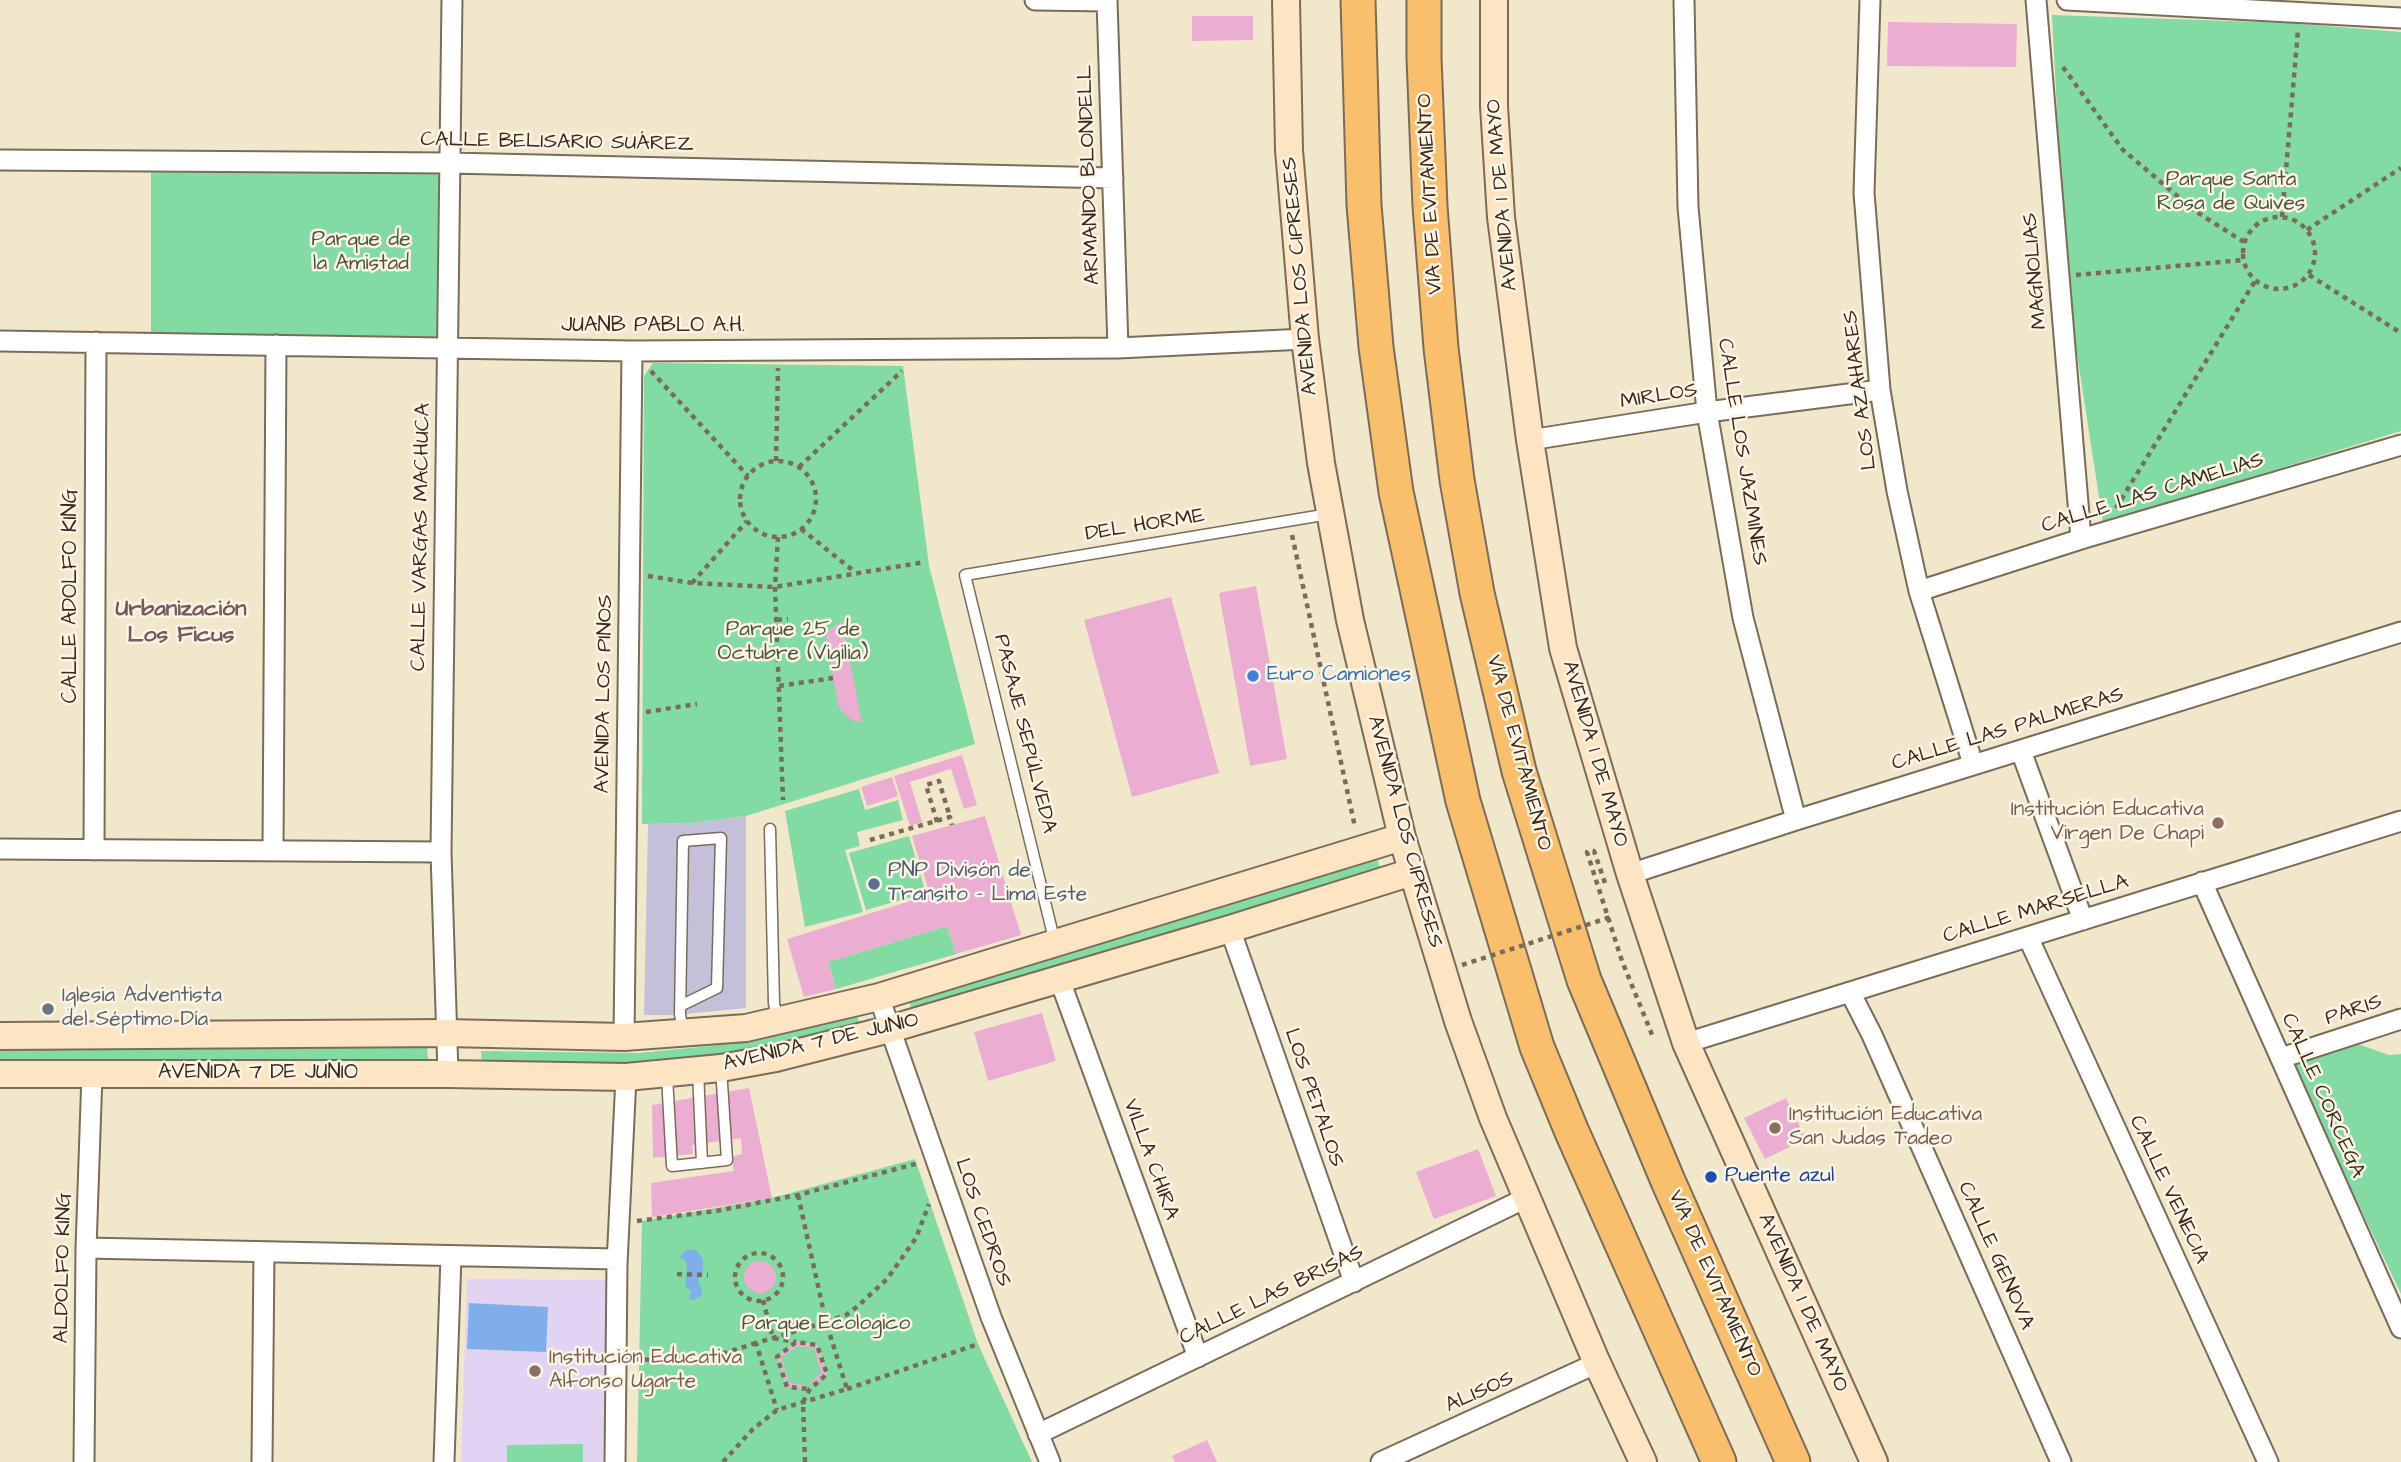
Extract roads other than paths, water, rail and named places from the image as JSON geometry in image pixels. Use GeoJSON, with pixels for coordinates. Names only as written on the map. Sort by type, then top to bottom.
{"type":"FeatureCollection","features":[{"type":"Feature","properties":{"kind":"highway"},"geometry":{"type":"LineString","coordinates":[[1358,0],[1364,205],[1376,347],[1396,492],[1463,801],[1538,1047],[1572,1132],[1719,1462]]}},
{"type":"Feature","properties":{"kind":"highway","name":"VÍA DE EVITAMIENTO"},"geometry":{"type":"LineString","coordinates":[[1424,0],[1430,206],[1441,348],[1457,480],[1477,593],[1519,771],[1584,980],[1668,1181],[1793,1462]]}},
{"type":"Feature","properties":{"kind":"street","name":"CALLE VARGAS MACHUCA"},"geometry":{"type":"LineString","coordinates":[[448,1074],[441,852],[452,0]]}},
{"type":"Feature","properties":{"kind":"street"},"geometry":{"type":"LineString","coordinates":[[1035,0],[1107,0]]}},
{"type":"Feature","properties":{"kind":"street","name":"ARMANDO BLONDELL"},"geometry":{"type":"LineString","coordinates":[[1107,0],[1118,348]]}},
{"type":"Feature","properties":{"kind":"street","name":"AVENIDA LOS CIPRESES"},"geometry":{"type":"LineString","coordinates":[[1286,0],[1289,150],[1305,339],[1321,463],[1350,620],[1402,837],[1458,1021],[1493,1118],[1597,1363],[1643,1462]]}},
{"type":"Feature","properties":{"kind":"street","name":"AVENIDA 1 DE MAYO"},"geometry":{"type":"LineString","coordinates":[[1494,0],[1494,106],[1501,217],[1530,440],[1563,648],[1630,874],[1686,1044],[1874,1462]]}},
{"type":"Feature","properties":{"kind":"street","name":"CALLE LOS JAZMINES"},"geometry":{"type":"LineString","coordinates":[[1684,0],[1688,206],[1707,412],[1744,618],[1796,820]]}},
{"type":"Feature","properties":{"kind":"street","name":"LOS AZAHARES"},"geometry":{"type":"LineString","coordinates":[[1870,0],[1864,193],[1880,390],[1897,491],[1919,591],[1973,764]]}},
{"type":"Feature","properties":{"kind":"street","name":"MAGNOLIAS"},"geometry":{"type":"LineString","coordinates":[[2036,0],[2081,539]]}},
{"type":"Feature","properties":{"kind":"street"},"geometry":{"type":"LineString","coordinates":[[2067,0],[2401,18]]}},
{"type":"Feature","properties":{"kind":"street","name":"CALLE BELISARIO SUÁREZ"},"geometry":{"type":"LineString","coordinates":[[0,160],[450,163],[1113,178]]}},
{"type":"Feature","properties":{"kind":"street","name":"JUANB PABLO A.H."},"geometry":{"type":"LineString","coordinates":[[0,341],[632,351],[1118,348],[1305,339]]}},
{"type":"Feature","properties":{"kind":"street","name":"CALLE ADOLFO KING"},"geometry":{"type":"LineString","coordinates":[[94,850],[96,342]]}},
{"type":"Feature","properties":{"kind":"street"},"geometry":{"type":"LineString","coordinates":[[273,851],[276,345]]}},
{"type":"Feature","properties":{"kind":"street","name":"AVENIDA LOS PINOS"},"geometry":{"type":"LineString","coordinates":[[624,1037],[632,351]]}},
{"type":"Feature","properties":{"kind":"street","name":"MIRLOS"},"geometry":{"type":"LineString","coordinates":[[1530,440],[1707,412],[1880,390]]}},
{"type":"Feature","properties":{"kind":"street","name":"CALLE LAS CAMELIAS"},"geometry":{"type":"LineString","coordinates":[[1919,591],[2081,539],[2401,445]]}},
{"type":"Feature","properties":{"kind":"street","name":"CALLE LAS PALMERAS"},"geometry":{"type":"LineString","coordinates":[[1630,874],[1973,764],[2401,632]]}},
{"type":"Feature","properties":{"kind":"street"},"geometry":{"type":"LineString","coordinates":[[2021,751],[2083,919]]}},
{"type":"Feature","properties":{"kind":"street","name":"CALLE MARSELLA"},"geometry":{"type":"LineString","coordinates":[[1686,1044],[2401,821]]}},
{"type":"Feature","properties":{"kind":"street","name":"AVENIDA 7 DE JUNIO"},"geometry":{"type":"LineString","coordinates":[[0,1036],[447,1033],[624,1037],[682,1019],[746,1028],[879,996],[1402,837]]}},
{"type":"Feature","properties":{"kind":"street"},"geometry":{"type":"LineString","coordinates":[[0,849],[441,852]]}},
{"type":"Feature","properties":{"kind":"street","name":"AVENIDA 7 DE JUNIO"},"geometry":{"type":"LineString","coordinates":[[0,1074],[448,1074],[626,1077],[710,1069],[776,1058],[890,1029],[1230,929],[1412,872]]}},
{"type":"Feature","properties":{"kind":"street","name":"CALLE CORCEGA"},"geometry":{"type":"LineString","coordinates":[[2202,882],[2401,1328]]}},
{"type":"Feature","properties":{"kind":"street","name":"LOS PETALOS"},"geometry":{"type":"LineString","coordinates":[[1230,929],[1353,1282]]}},
{"type":"Feature","properties":{"kind":"street","name":"CALLE VENECIA"},"geometry":{"type":"LineString","coordinates":[[2028,937],[2267,1462]]}},
{"type":"Feature","properties":{"kind":"street","name":"VILLA CHIRA"},"geometry":{"type":"LineString","coordinates":[[1059,978],[1198,1357]]}},
{"type":"Feature","properties":{"kind":"street","name":"CALLE GENOVA"},"geometry":{"type":"LineString","coordinates":[[1850,992],[1872,1035],[2061,1462]]}},
{"type":"Feature","properties":{"kind":"street","name":"LOS CEDROS"},"geometry":{"type":"LineString","coordinates":[[879,996],[991,1317],[1050,1462]]}},
{"type":"Feature","properties":{"kind":"street","name":"PARIS"},"geometry":{"type":"LineString","coordinates":[[2281,1058],[2401,1019]]}},
{"type":"Feature","properties":{"kind":"street","name":"ALDOLFO KING"},"geometry":{"type":"LineString","coordinates":[[84,1462],[86,1248],[92,1074]]}},
{"type":"Feature","properties":{"kind":"street"},"geometry":{"type":"LineString","coordinates":[[615,1462],[617,1259],[626,1077]]}},
{"type":"Feature","properties":{"kind":"street","name":"CALLE LAS BRISAS"},"geometry":{"type":"LineString","coordinates":[[1038,1434],[1526,1198]]}},
{"type":"Feature","properties":{"kind":"street"},"geometry":{"type":"LineString","coordinates":[[86,1248],[617,1259]]}},
{"type":"Feature","properties":{"kind":"street"},"geometry":{"type":"LineString","coordinates":[[262,1462],[264,1252]]}},
{"type":"Feature","properties":{"kind":"street"},"geometry":{"type":"LineString","coordinates":[[444,1462],[451,1256]]}},
{"type":"Feature","properties":{"kind":"street","name":"ALISOS"},"geometry":{"type":"LineString","coordinates":[[1381,1462],[1597,1363]]}},
{"type":"Feature","properties":{"kind":"lane","name":"DEL HORME"},"geometry":{"type":"LineString","coordinates":[[965,575],[1330,514]]}},
{"type":"Feature","properties":{"kind":"lane","name":"PASAJE SEPÚLVEDA"},"geometry":{"type":"LineString","coordinates":[[965,575],[1055,943]]}},
{"type":"Feature","properties":{"kind":"lane"},"geometry":{"type":"LineString","coordinates":[[770,829],[774,1003],[777,1020]]}},
{"type":"Feature","properties":{"kind":"lane"},"geometry":{"type":"LineString","coordinates":[[721,838],[717,988],[682,1019],[682,841],[721,838]]}},
{"type":"Feature","properties":{"kind":"lane"},"geometry":{"type":"LineString","coordinates":[[702,1163],[710,1069]]}},
{"type":"Feature","properties":{"kind":"lane"},"geometry":{"type":"LineString","coordinates":[[667,1074],[672,1166],[727,1160],[710,1069]]}},
{"type":"Feature","properties":{"kind":"water"},"geometry":{"type":"Polygon","coordinates":[[[692,1249],[703,1259],[703,1270],[698,1281],[703,1294],[694,1300],[689,1299],[691,1291],[685,1286],[686,1261],[680,1257],[685,1251],[692,1249]]]}},
{"type":"Feature","properties":{"kind":"water"},"geometry":{"type":"Polygon","coordinates":[[[469,1303],[548,1307],[546,1352],[467,1349],[469,1303]]]}},
{"type":"Feature","properties":{"kind":"place","name":"Euro Camiones"},"geometry":{"type":"Point","coordinates":[1253,676]}},
{"type":"Feature","properties":{"kind":"place","name":"Institución Educativa Virgen De Chapi"},"geometry":{"type":"Point","coordinates":[2218,823]}},
{"type":"Feature","properties":{"kind":"place","name":"PNP Divisón de Transito - Lima Este"},"geometry":{"type":"Point","coordinates":[874,884]}},
{"type":"Feature","properties":{"kind":"place","name":"Iglesia Adventista del Séptimo Día"},"geometry":{"type":"Point","coordinates":[48,1009]}},
{"type":"Feature","properties":{"kind":"place","name":"Institución Educativa San Judas Tadeo"},"geometry":{"type":"Point","coordinates":[1775,1128]}},
{"type":"Feature","properties":{"kind":"place","name":"Puente azul"},"geometry":{"type":"Point","coordinates":[1711,1177]}},
{"type":"Feature","properties":{"kind":"place","name":"Institución Educativa Alfonso Ugarte"},"geometry":{"type":"Point","coordinates":[535,1371]}},
{"type":"Feature","properties":{"kind":"district","name":"Urbanización Los Ficus"},"geometry":{"type":"Point","coordinates":[181,623]}},
{"type":"Feature","properties":{"kind":"park label","name":"Parque Santa Rosa de Quives"},"geometry":{"type":"Point","coordinates":[2231,193]}},
{"type":"Feature","properties":{"kind":"park label","name":"Parque de la Amistad"},"geometry":{"type":"Point","coordinates":[361,253]}},
{"type":"Feature","properties":{"kind":"park label","name":"Parque 25 de Octubre (Vigilia)"},"geometry":{"type":"Point","coordinates":[793,643]}},
{"type":"Feature","properties":{"kind":"park label","name":"Parque Ecologico"},"geometry":{"type":"Point","coordinates":[826,1325]}}]}
